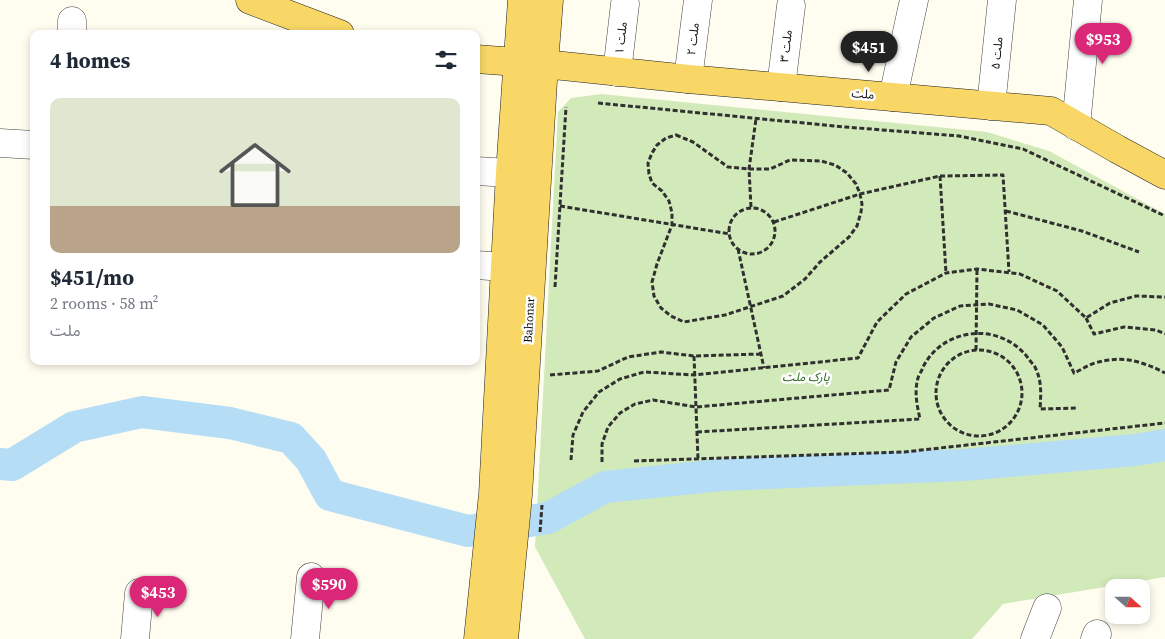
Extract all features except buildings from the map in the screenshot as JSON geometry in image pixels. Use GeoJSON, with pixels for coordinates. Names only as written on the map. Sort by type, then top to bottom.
{"type":"FeatureCollection","features":[{"type":"Feature","properties":{"kind":"main road"},"geometry":{"type":"LineString","coordinates":[[250,0],[329,30]]}},
{"type":"Feature","properties":{"kind":"main road","name":"Bahonar"},"geometry":{"type":"LineString","coordinates":[[504,639],[518,495],[531,63],[522,0]]}},
{"type":"Feature","properties":{"kind":"main road","name":"Bahonar"},"geometry":{"type":"LineString","coordinates":[[478,639],[493,494],[510,173],[531,63],[549,0]]}},
{"type":"Feature","properties":{"kind":"main road","name":"ملت"},"geometry":{"type":"LineString","coordinates":[[480,59],[1051,111],[1165,175]]}},
{"type":"Feature","properties":{"kind":"street","name":"۲ ملت"},"geometry":{"type":"LineString","coordinates":[[688,79],[698,0]]}},
{"type":"Feature","properties":{"kind":"street"},"geometry":{"type":"LineString","coordinates":[[893,97],[914,0]]}},
{"type":"Feature","properties":{"kind":"street","name":"۵ ملت"},"geometry":{"type":"LineString","coordinates":[[991,106],[1002,0]]}},
{"type":"Feature","properties":{"kind":"street"},"geometry":{"type":"LineString","coordinates":[[1076,126],[1088,0]]}},
{"type":"Feature","properties":{"kind":"street","name":"ملت ۱"},"geometry":{"type":"LineString","coordinates":[[617,72],[625,4]]}},
{"type":"Feature","properties":{"kind":"street","name":"۳ ملت"},"geometry":{"type":"LineString","coordinates":[[781,87],[791,6]]}},
{"type":"Feature","properties":{"kind":"street"},"geometry":{"type":"LineString","coordinates":[[0,143],[30,145]]}},
{"type":"Feature","properties":{"kind":"street"},"geometry":{"type":"LineString","coordinates":[[480,171],[510,173]]}},
{"type":"Feature","properties":{"kind":"street"},"geometry":{"type":"LineString","coordinates":[[480,265],[505,268]]}},
{"type":"Feature","properties":{"kind":"street"},"geometry":{"type":"LineString","coordinates":[[305,639],[311,577]]}},
{"type":"Feature","properties":{"kind":"street"},"geometry":{"type":"LineString","coordinates":[[135,639],[139,593]]}},
{"type":"Feature","properties":{"kind":"street"},"geometry":{"type":"LineString","coordinates":[[1035,639],[1047,608]]}},
{"type":"Feature","properties":{"kind":"path"},"geometry":{"type":"LineString","coordinates":[[598,103],[959,136],[1023,149],[1165,216]]}},
{"type":"Feature","properties":{"kind":"path"},"geometry":{"type":"LineString","coordinates":[[751,207],[749,169],[756,118]]}},
{"type":"Feature","properties":{"kind":"path"},"geometry":{"type":"LineString","coordinates":[[676,135],[693,142],[728,167],[770,169],[790,160],[821,161],[835,165],[847,172],[856,184],[860,194],[861,212],[857,226],[849,237],[820,262],[806,279],[783,296],[724,315],[684,322],[671,316],[661,308],[654,296],[652,282],[656,264],[672,225],[672,213],[669,201],[662,191],[652,183],[648,174],[648,163],[657,144],[666,138],[676,135]]}},
{"type":"Feature","properties":{"kind":"path"},"geometry":{"type":"LineString","coordinates":[[940,176],[946,274]]}},
{"type":"Feature","properties":{"kind":"path"},"geometry":{"type":"LineString","coordinates":[[774,222],[860,194],[940,176],[1003,176],[1009,272]]}},
{"type":"Feature","properties":{"kind":"path"},"geometry":{"type":"LineString","coordinates":[[560,206],[730,234]]}},
{"type":"Feature","properties":{"kind":"path"},"geometry":{"type":"LineString","coordinates":[[751,207],[760,209],[768,214],[774,222],[774,239],[762,252],[754,254],[745,252],[732,242],[730,225],[734,216],[742,210],[751,207]]}},
{"type":"Feature","properties":{"kind":"path"},"geometry":{"type":"LineString","coordinates":[[1006,211],[1082,232],[1140,252]]}},
{"type":"Feature","properties":{"kind":"path"},"geometry":{"type":"LineString","coordinates":[[738,248],[764,368]]}},
{"type":"Feature","properties":{"kind":"path"},"geometry":{"type":"LineString","coordinates":[[976,350],[977,269]]}},
{"type":"Feature","properties":{"kind":"path"},"geometry":{"type":"LineString","coordinates":[[571,460],[573,435],[583,412],[599,392],[620,379],[644,372],[694,375],[858,358],[877,322],[906,294],[946,274],[977,269],[1020,274],[1057,291],[1086,318],[1094,334],[1124,327],[1156,330],[1165,334]]}},
{"type":"Feature","properties":{"kind":"path"},"geometry":{"type":"LineString","coordinates":[[1086,318],[1110,303],[1136,296],[1165,297]]}},
{"type":"Feature","properties":{"kind":"path"},"geometry":{"type":"LineString","coordinates":[[602,462],[602,444],[608,427],[620,413],[635,404],[653,400],[696,407],[889,390],[896,362],[911,337],[934,318],[960,306],[989,304],[1017,310],[1043,325],[1062,347],[1074,374],[1094,363],[1117,359],[1140,362],[1165,373]]}},
{"type":"Feature","properties":{"kind":"path"},"geometry":{"type":"LineString","coordinates":[[697,432],[920,419],[916,398],[918,377],[928,358],[944,344],[963,335],[984,333],[1005,338],[1022,350],[1035,367],[1041,388],[1040,409],[1078,408]]}},
{"type":"Feature","properties":{"kind":"path"},"geometry":{"type":"LineString","coordinates":[[976,350],[993,352],[1007,360],[1018,373],[1022,390],[1020,406],[1012,421],[999,432],[982,436],[966,434],[951,426],[941,413],[936,396],[938,380],[946,365],[960,354],[976,350]]}},
{"type":"Feature","properties":{"kind":"path"},"geometry":{"type":"LineString","coordinates":[[550,375],[598,371],[628,357],[661,352],[694,356],[761,354]]}},
{"type":"Feature","properties":{"kind":"path"},"geometry":{"type":"LineString","coordinates":[[694,356],[698,459]]}},
{"type":"Feature","properties":{"kind":"path"},"geometry":{"type":"LineString","coordinates":[[634,461],[904,452],[1165,423]]}},
{"type":"Feature","properties":{"kind":"path"},"geometry":{"type":"LineString","coordinates":[[982,436],[983,444]]}},
{"type":"Feature","properties":{"kind":"green space","name":"پارک ملت"},"geometry":{"type":"Polygon","coordinates":[[[601,94],[987,132],[1049,151],[1165,214],[1165,577],[1150,580],[1105,579],[1105,587],[1003,604],[972,639],[585,639],[535,547],[558,112],[571,98],[601,94]]]}},
{"type":"Feature","properties":{"kind":"waterway"},"geometry":{"type":"LineString","coordinates":[[0,464],[12,465],[74,427],[142,412],[230,423],[291,438],[311,460],[330,495],[468,531],[548,518],[605,487],[721,475],[964,465],[1135,450],[1165,445]]}}]}
